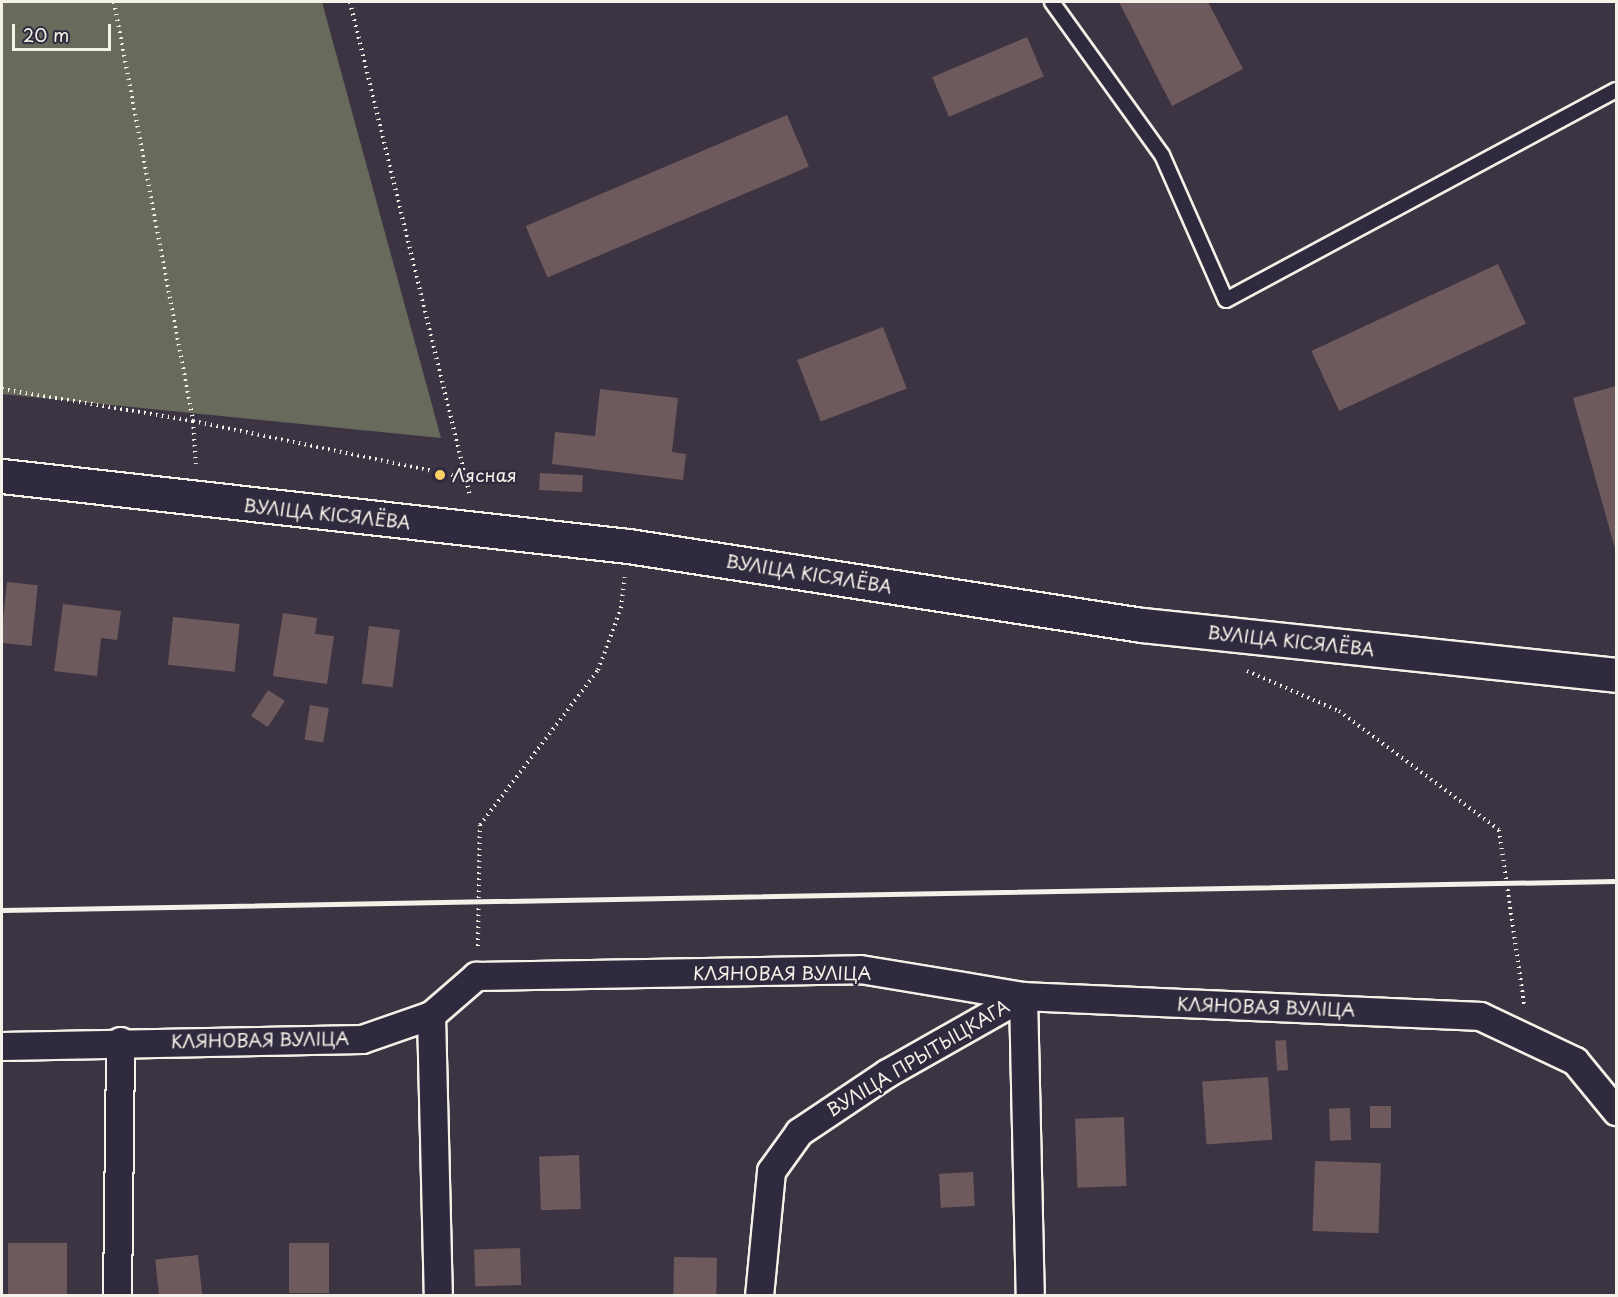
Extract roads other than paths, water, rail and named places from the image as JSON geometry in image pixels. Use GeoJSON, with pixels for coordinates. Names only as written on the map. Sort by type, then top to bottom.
{"type":"FeatureCollection","features":[{"type":"Feature","properties":{"kind":"street","name":"ВУЛІЦА КІСЯЛЁВА"},"geometry":{"type":"LineString","coordinates":[[2,476],[198,501],[628,546],[1142,625],[1617,675]]}},
{"type":"Feature","properties":{"kind":"street","name":"КЛЯНОВАЯ ВУЛІЦА"},"geometry":{"type":"LineString","coordinates":[[2,1046],[120,1041],[362,1039],[431,1015],[476,976],[860,969],[1023,996],[1480,1016],[1575,1061],[1617,1112]]}},
{"type":"Feature","properties":{"kind":"street","name":"ВУЛІЦА ПРЫТЫЦКАГА"},"geometry":{"type":"LineString","coordinates":[[759,1296],[771,1171],[799,1132],[887,1073],[1023,996],[1030,1296]]}},
{"type":"Feature","properties":{"kind":"street"},"geometry":{"type":"LineString","coordinates":[[431,1015],[438,1296]]}},
{"type":"Feature","properties":{"kind":"street"},"geometry":{"type":"LineString","coordinates":[[117,1296],[120,1041]]}},
{"type":"Feature","properties":{"kind":"lane"},"geometry":{"type":"LineString","coordinates":[[1052,2],[1162,155],[1226,300],[1617,90]]}},
{"type":"Feature","properties":{"kind":"railway"},"geometry":{"type":"LineString","coordinates":[[2,910],[1616,881]]}},
{"type":"Feature","properties":{"kind":"place","name":"Лясная"},"geometry":{"type":"Point","coordinates":[440,475]}}]}
